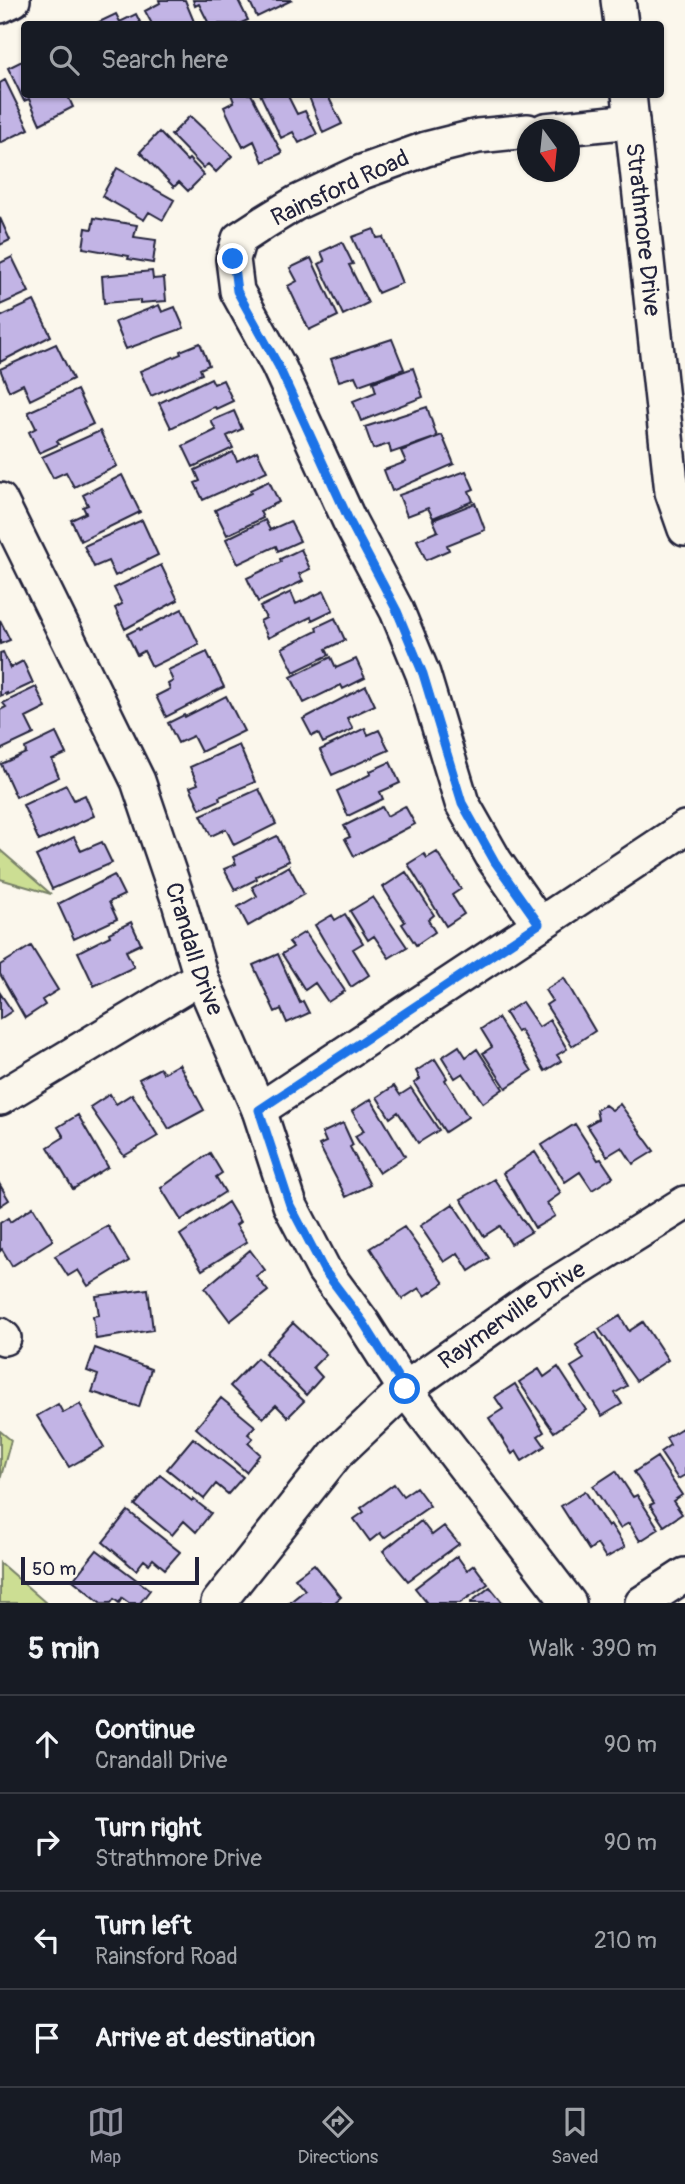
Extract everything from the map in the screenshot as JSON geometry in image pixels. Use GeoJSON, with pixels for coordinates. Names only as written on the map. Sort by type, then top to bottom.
{"type":"FeatureCollection","features":[{"type":"Feature","properties":{"kind":"street"},"geometry":{"type":"LineString","coordinates":[[0,6],[13,0]]}},
{"type":"Feature","properties":{"kind":"street"},"geometry":{"type":"LineString","coordinates":[[618,0],[621,21]]}},
{"type":"Feature","properties":{"kind":"street"},"geometry":{"type":"LineString","coordinates":[[580,121],[630,108]]}},
{"type":"Feature","properties":{"kind":"street","name":"Strathmore Drive"},"geometry":{"type":"LineString","coordinates":[[630,108],[672,492],[685,529]]}},
{"type":"Feature","properties":{"kind":"street","name":"Rainsford Road"},"geometry":{"type":"LineString","coordinates":[[517,132],[478,136],[426,149],[362,172],[296,203],[264,222],[239,239],[233,259],[237,291],[278,365],[349,520],[397,611],[423,674],[462,803],[495,862],[539,924]]}},
{"type":"Feature","properties":{"kind":"street","name":"Crandall Drive"},"geometry":{"type":"LineString","coordinates":[[0,500],[138,781],[178,899],[201,978],[259,1110],[290,1205],[324,1270],[363,1322],[405,1389],[569,1603]]}},
{"type":"Feature","properties":{"kind":"street"},"geometry":{"type":"LineString","coordinates":[[259,1110],[685,828]]}},
{"type":"Feature","properties":{"kind":"street"},"geometry":{"type":"LineString","coordinates":[[0,1098],[201,978]]}},
{"type":"Feature","properties":{"kind":"street","name":"Raymerville Drive"},"geometry":{"type":"LineString","coordinates":[[218,1603],[336,1454],[405,1389],[539,1294],[685,1203]]}},
{"type":"Feature","properties":{"kind":"street"},"geometry":{"type":"LineString","coordinates":[[642,1603],[685,1576]]}},
{"type":"Feature","properties":{"kind":"green space"},"geometry":{"type":"Polygon","coordinates":[[[0,850],[51,894],[0,879],[0,850]]]}},
{"type":"Feature","properties":{"kind":"green space"},"geometry":{"type":"Polygon","coordinates":[[[0,1431],[11,1440],[0,1480],[0,1431]]]}},
{"type":"Feature","properties":{"kind":"green space"},"geometry":{"type":"Polygon","coordinates":[[[0,1563],[46,1603],[0,1603],[0,1563]]]}},
{"type":"Feature","properties":{"kind":"building"},"geometry":{"type":"Polygon","coordinates":[[[159,0],[185,0],[194,21],[150,21],[145,11],[160,3],[159,0]]]}},
{"type":"Feature","properties":{"kind":"building"},"geometry":{"type":"Polygon","coordinates":[[[193,0],[238,0],[248,20],[208,21],[199,4],[195,6],[193,0]]]}},
{"type":"Feature","properties":{"kind":"building"},"geometry":{"type":"Polygon","coordinates":[[[249,0],[292,0],[257,17],[249,0]]]}},
{"type":"Feature","properties":{"kind":"building"},"geometry":{"type":"Polygon","coordinates":[[[116,14],[120,21],[101,21],[116,14]]]}},
{"type":"Feature","properties":{"kind":"building"},"geometry":{"type":"Polygon","coordinates":[[[136,14],[140,21],[122,21],[136,14]]]}},
{"type":"Feature","properties":{"kind":"building"},"geometry":{"type":"Polygon","coordinates":[[[21,62],[21,95],[8,68],[21,62]]]}},
{"type":"Feature","properties":{"kind":"building"},"geometry":{"type":"Polygon","coordinates":[[[5,80],[29,129],[0,143],[0,83],[5,80]]]}},
{"type":"Feature","properties":{"kind":"building"},"geometry":{"type":"Polygon","coordinates":[[[23,98],[69,98],[73,107],[40,124],[29,99],[24,101],[23,98]]]}},
{"type":"Feature","properties":{"kind":"building"},"geometry":{"type":"Polygon","coordinates":[[[232,98],[253,98],[282,153],[263,162],[254,141],[243,147],[224,107],[234,102],[232,98]]]}},
{"type":"Feature","properties":{"kind":"building"},"geometry":{"type":"Polygon","coordinates":[[[262,98],[289,98],[297,114],[305,111],[317,134],[299,143],[293,132],[281,138],[262,98]]]}},
{"type":"Feature","properties":{"kind":"building"},"geometry":{"type":"Polygon","coordinates":[[[310,98],[329,98],[342,124],[323,133],[310,98]]]}},
{"type":"Feature","properties":{"kind":"building"},"geometry":{"type":"Polygon","coordinates":[[[190,116],[232,156],[216,172],[208,164],[203,168],[171,135],[190,116]]]}},
{"type":"Feature","properties":{"kind":"building"},"geometry":{"type":"Polygon","coordinates":[[[159,132],[204,175],[188,191],[179,182],[174,187],[140,152],[159,132]]]}},
{"type":"Feature","properties":{"kind":"building"},"geometry":{"type":"Polygon","coordinates":[[[117,168],[174,200],[163,220],[149,212],[144,220],[102,196],[117,168]]]}},
{"type":"Feature","properties":{"kind":"building"},"geometry":{"type":"Polygon","coordinates":[[[0,218],[10,240],[0,245],[0,218]]]}},
{"type":"Feature","properties":{"kind":"building"},"geometry":{"type":"Polygon","coordinates":[[[94,218],[137,225],[134,237],[156,240],[153,263],[83,248],[86,228],[92,229],[94,218]]]}},
{"type":"Feature","properties":{"kind":"building"},"geometry":{"type":"Polygon","coordinates":[[[374,229],[377,238],[383,237],[402,283],[378,293],[352,237],[374,229]]]}},
{"type":"Feature","properties":{"kind":"building"},"geometry":{"type":"Polygon","coordinates":[[[342,242],[353,264],[349,265],[368,303],[343,315],[319,264],[325,261],[321,252],[342,242]]]}},
{"type":"Feature","properties":{"kind":"building"},"geometry":{"type":"Polygon","coordinates":[[[12,257],[29,292],[0,305],[0,263],[12,257]]]}},
{"type":"Feature","properties":{"kind":"building"},"geometry":{"type":"Polygon","coordinates":[[[311,258],[338,316],[309,330],[288,286],[297,281],[290,268],[311,258]]]}},
{"type":"Feature","properties":{"kind":"building"},"geometry":{"type":"Polygon","coordinates":[[[152,271],[153,279],[164,278],[166,301],[104,303],[102,276],[152,271]]]}},
{"type":"Feature","properties":{"kind":"building"},"geometry":{"type":"Polygon","coordinates":[[[34,301],[51,336],[0,362],[0,317],[34,301]]]}},
{"type":"Feature","properties":{"kind":"building"},"geometry":{"type":"Polygon","coordinates":[[[159,305],[162,312],[175,307],[184,328],[126,349],[115,322],[159,305]]]}},
{"type":"Feature","properties":{"kind":"building"},"geometry":{"type":"Polygon","coordinates":[[[392,339],[404,369],[359,385],[355,376],[339,381],[331,359],[392,339]]]}},
{"type":"Feature","properties":{"kind":"building"},"geometry":{"type":"Polygon","coordinates":[[[200,343],[209,365],[200,369],[202,374],[151,396],[140,371],[200,343]]]}},
{"type":"Feature","properties":{"kind":"building"},"geometry":{"type":"Polygon","coordinates":[[[56,344],[73,379],[30,400],[23,384],[9,391],[0,369],[56,344]]]}},
{"type":"Feature","properties":{"kind":"building"},"geometry":{"type":"Polygon","coordinates":[[[413,368],[423,397],[361,421],[353,401],[376,392],[373,382],[413,368]]]}},
{"type":"Feature","properties":{"kind":"building"},"geometry":{"type":"Polygon","coordinates":[[[211,378],[214,384],[223,380],[233,401],[216,409],[211,408],[171,428],[159,403],[211,378]]]}},
{"type":"Feature","properties":{"kind":"building"},"geometry":{"type":"Polygon","coordinates":[[[77,390],[93,424],[39,453],[29,432],[36,428],[28,412],[77,390]]]}},
{"type":"Feature","properties":{"kind":"building"},"geometry":{"type":"Polygon","coordinates":[[[427,407],[437,437],[391,453],[389,444],[373,449],[365,427],[427,407]]]}},
{"type":"Feature","properties":{"kind":"building"},"geometry":{"type":"Polygon","coordinates":[[[234,411],[242,429],[227,436],[233,448],[193,467],[183,446],[216,430],[211,421],[234,411]]]}},
{"type":"Feature","properties":{"kind":"building"},"geometry":{"type":"Polygon","coordinates":[[[100,431],[117,466],[74,487],[66,472],[53,478],[42,457],[100,431]]]}},
{"type":"Feature","properties":{"kind":"building"},"geometry":{"type":"Polygon","coordinates":[[[442,435],[454,464],[392,491],[384,470],[406,462],[401,451],[442,435]]]}},
{"type":"Feature","properties":{"kind":"building"},"geometry":{"type":"Polygon","coordinates":[[[257,451],[267,471],[203,500],[195,483],[200,481],[195,470],[233,452],[237,461],[257,451]]]}},
{"type":"Feature","properties":{"kind":"building"},"geometry":{"type":"Polygon","coordinates":[[[466,471],[474,489],[469,491],[473,501],[433,518],[428,508],[407,516],[399,495],[466,471]]]}},
{"type":"Feature","properties":{"kind":"building"},"geometry":{"type":"Polygon","coordinates":[[[122,475],[140,512],[81,541],[71,520],[86,513],[83,507],[88,505],[83,495],[122,475]]]}},
{"type":"Feature","properties":{"kind":"building"},"geometry":{"type":"Polygon","coordinates":[[[269,481],[279,502],[260,511],[263,518],[227,535],[215,510],[269,481]]]}},
{"type":"Feature","properties":{"kind":"building"},"geometry":{"type":"Polygon","coordinates":[[[475,503],[485,530],[447,545],[449,550],[426,560],[417,540],[438,531],[433,520],[475,503]]]}},
{"type":"Feature","properties":{"kind":"building"},"geometry":{"type":"Polygon","coordinates":[[[142,520],[158,555],[115,576],[108,561],[94,567],[84,546],[142,520]]]}},
{"type":"Feature","properties":{"kind":"building"},"geometry":{"type":"Polygon","coordinates":[[[265,520],[270,530],[290,521],[300,541],[278,551],[276,546],[238,564],[226,539],[265,520]]]}},
{"type":"Feature","properties":{"kind":"building"},"geometry":{"type":"Polygon","coordinates":[[[301,549],[310,569],[299,574],[303,581],[258,602],[247,578],[301,549]]]}},
{"type":"Feature","properties":{"kind":"building"},"geometry":{"type":"Polygon","coordinates":[[[161,565],[178,600],[125,629],[115,608],[122,604],[114,588],[161,565]]]}},
{"type":"Feature","properties":{"kind":"building"},"geometry":{"type":"Polygon","coordinates":[[[324,591],[333,610],[312,620],[311,617],[268,638],[260,621],[266,618],[260,607],[291,592],[296,604],[324,591]]]}},
{"type":"Feature","properties":{"kind":"building"},"geometry":{"type":"Polygon","coordinates":[[[182,609],[199,644],[152,667],[144,651],[137,655],[127,634],[182,609]]]}},
{"type":"Feature","properties":{"kind":"building"},"geometry":{"type":"Polygon","coordinates":[[[335,618],[345,640],[326,649],[329,655],[294,672],[282,648],[317,631],[316,627],[335,618]]]}},
{"type":"Feature","properties":{"kind":"building"},"geometry":{"type":"Polygon","coordinates":[[[0,620],[10,640],[0,644],[0,620]]]}},
{"type":"Feature","properties":{"kind":"building"},"geometry":{"type":"Polygon","coordinates":[[[3,652],[10,668],[23,661],[33,683],[0,696],[0,653],[3,652]]]}},
{"type":"Feature","properties":{"kind":"building"},"geometry":{"type":"Polygon","coordinates":[[[207,652],[224,687],[166,717],[156,696],[170,689],[168,684],[173,681],[168,670],[207,652]]]}},
{"type":"Feature","properties":{"kind":"building"},"geometry":{"type":"Polygon","coordinates":[[[331,657],[336,668],[356,659],[365,678],[343,689],[341,685],[304,703],[291,677],[331,657]]]}},
{"type":"Feature","properties":{"kind":"building"},"geometry":{"type":"Polygon","coordinates":[[[366,686],[375,705],[347,718],[353,729],[323,743],[318,733],[312,736],[303,719],[366,686]]]}},
{"type":"Feature","properties":{"kind":"building"},"geometry":{"type":"Polygon","coordinates":[[[36,687],[46,708],[26,718],[34,734],[0,750],[0,710],[6,707],[3,703],[36,687]]]}},
{"type":"Feature","properties":{"kind":"building"},"geometry":{"type":"Polygon","coordinates":[[[226,696],[244,731],[201,752],[193,736],[178,743],[168,723],[226,696]]]}},
{"type":"Feature","properties":{"kind":"building"},"geometry":{"type":"Polygon","coordinates":[[[365,728],[368,735],[379,730],[389,750],[332,775],[320,750],[365,728]]]}},
{"type":"Feature","properties":{"kind":"building"},"geometry":{"type":"Polygon","coordinates":[[[56,733],[66,754],[52,760],[59,777],[16,797],[1,764],[26,753],[25,748],[56,733]]]}},
{"type":"Feature","properties":{"kind":"building"},"geometry":{"type":"Polygon","coordinates":[[[239,745],[255,782],[219,797],[220,800],[200,809],[190,787],[198,784],[190,767],[239,745]]]}},
{"type":"Feature","properties":{"kind":"building"},"geometry":{"type":"Polygon","coordinates":[[[390,762],[400,783],[380,792],[383,799],[348,816],[337,791],[390,762]]]}},
{"type":"Feature","properties":{"kind":"building"},"geometry":{"type":"Polygon","coordinates":[[[66,785],[74,800],[85,795],[94,816],[39,841],[23,805],[66,785]]]}},
{"type":"Feature","properties":{"kind":"building"},"geometry":{"type":"Polygon","coordinates":[[[259,789],[276,824],[234,845],[226,829],[211,836],[201,815],[259,789]]]}},
{"type":"Feature","properties":{"kind":"building"},"geometry":{"type":"Polygon","coordinates":[[[405,806],[415,824],[354,856],[345,839],[350,837],[344,826],[382,807],[387,816],[405,806]]]}},
{"type":"Feature","properties":{"kind":"building"},"geometry":{"type":"Polygon","coordinates":[[[277,836],[289,861],[256,876],[257,879],[235,890],[224,869],[236,864],[233,857],[277,836]]]}},
{"type":"Feature","properties":{"kind":"building"},"geometry":{"type":"Polygon","coordinates":[[[74,837],[81,851],[102,842],[112,863],[52,889],[36,856],[74,837]]]}},
{"type":"Feature","properties":{"kind":"building"},"geometry":{"type":"Polygon","coordinates":[[[437,852],[461,889],[452,895],[464,914],[446,926],[408,864],[424,854],[427,858],[437,852]]]}},
{"type":"Feature","properties":{"kind":"building"},"geometry":{"type":"Polygon","coordinates":[[[289,866],[304,894],[248,926],[238,907],[257,896],[252,887],[289,866]]]}},
{"type":"Feature","properties":{"kind":"building"},"geometry":{"type":"Polygon","coordinates":[[[406,872],[434,915],[428,920],[435,932],[416,945],[383,887],[406,872]]]}},
{"type":"Feature","properties":{"kind":"building"},"geometry":{"type":"Polygon","coordinates":[[[114,875],[124,895],[109,902],[117,919],[74,939],[58,904],[114,875]]]}},
{"type":"Feature","properties":{"kind":"building"},"geometry":{"type":"Polygon","coordinates":[[[373,897],[407,947],[389,958],[374,936],[368,940],[350,911],[373,897]]]}},
{"type":"Feature","properties":{"kind":"building"},"geometry":{"type":"Polygon","coordinates":[[[345,914],[363,943],[353,949],[369,975],[351,987],[315,925],[332,915],[335,920],[345,914]]]}},
{"type":"Feature","properties":{"kind":"building"},"geometry":{"type":"Polygon","coordinates":[[[131,922],[141,944],[126,951],[134,967],[94,986],[78,952],[131,922]]]}},
{"type":"Feature","properties":{"kind":"building"},"geometry":{"type":"Polygon","coordinates":[[[305,932],[345,991],[328,1002],[315,983],[305,990],[282,954],[293,947],[289,942],[305,932]]]}},
{"type":"Feature","properties":{"kind":"building"},"geometry":{"type":"Polygon","coordinates":[[[31,946],[58,990],[42,1000],[45,1005],[25,1018],[0,974],[0,965],[31,946]]]}},
{"type":"Feature","properties":{"kind":"building"},"geometry":{"type":"Polygon","coordinates":[[[278,954],[300,1003],[303,1001],[309,1013],[287,1023],[281,1009],[275,1012],[253,965],[278,954]]]}},
{"type":"Feature","properties":{"kind":"building"},"geometry":{"type":"Polygon","coordinates":[[[564,978],[595,1031],[572,1046],[546,1005],[552,1001],[545,990],[564,978]]]}},
{"type":"Feature","properties":{"kind":"building"},"geometry":{"type":"Polygon","coordinates":[[[0,993],[12,1011],[0,1019],[0,993]]]}},
{"type":"Feature","properties":{"kind":"building"},"geometry":{"type":"Polygon","coordinates":[[[522,1002],[539,1027],[550,1020],[567,1049],[557,1055],[561,1061],[545,1071],[520,1030],[517,1032],[505,1013],[522,1002]]]}},
{"type":"Feature","properties":{"kind":"building"},"geometry":{"type":"Polygon","coordinates":[[[498,1018],[532,1071],[506,1088],[483,1053],[492,1047],[481,1029],[498,1018]]]}},
{"type":"Feature","properties":{"kind":"building"},"geometry":{"type":"Polygon","coordinates":[[[459,1046],[466,1057],[477,1049],[503,1089],[483,1103],[463,1073],[455,1078],[442,1057],[459,1046]]]}},
{"type":"Feature","properties":{"kind":"building"},"geometry":{"type":"Polygon","coordinates":[[[435,1059],[468,1117],[445,1132],[414,1083],[420,1079],[416,1071],[435,1059]]]}},
{"type":"Feature","properties":{"kind":"building"},"geometry":{"type":"Polygon","coordinates":[[[179,1064],[204,1110],[169,1129],[139,1079],[160,1068],[163,1073],[179,1064]]]}},
{"type":"Feature","properties":{"kind":"building"},"geometry":{"type":"Polygon","coordinates":[[[394,1086],[400,1095],[411,1088],[439,1130],[418,1143],[398,1112],[390,1118],[377,1097],[394,1086]]]}},
{"type":"Feature","properties":{"kind":"building"},"geometry":{"type":"Polygon","coordinates":[[[110,1094],[116,1104],[132,1094],[158,1136],[124,1156],[90,1107],[110,1094]]]}},
{"type":"Feature","properties":{"kind":"building"},"geometry":{"type":"Polygon","coordinates":[[[371,1099],[405,1156],[379,1173],[355,1136],[364,1131],[352,1111],[371,1099]]]}},
{"type":"Feature","properties":{"kind":"building"},"geometry":{"type":"Polygon","coordinates":[[[620,1104],[654,1151],[633,1164],[622,1147],[607,1156],[587,1125],[598,1119],[596,1110],[605,1105],[612,1110],[620,1104]]]}},
{"type":"Feature","properties":{"kind":"building"},"geometry":{"type":"Polygon","coordinates":[[[78,1115],[108,1167],[73,1189],[48,1147],[64,1137],[58,1127],[78,1115]]]}},
{"type":"Feature","properties":{"kind":"building"},"geometry":{"type":"Polygon","coordinates":[[[343,1123],[353,1145],[350,1147],[370,1185],[346,1197],[319,1145],[326,1142],[322,1133],[343,1123]]]}},
{"type":"Feature","properties":{"kind":"building"},"geometry":{"type":"Polygon","coordinates":[[[575,1124],[598,1160],[601,1159],[613,1177],[592,1190],[580,1172],[565,1182],[542,1145],[575,1124]]]}},
{"type":"Feature","properties":{"kind":"building"},"geometry":{"type":"Polygon","coordinates":[[[535,1152],[561,1193],[547,1203],[555,1216],[535,1228],[503,1173],[535,1152]]]}},
{"type":"Feature","properties":{"kind":"building"},"geometry":{"type":"Polygon","coordinates":[[[210,1153],[222,1173],[216,1177],[225,1192],[181,1220],[161,1188],[210,1153]]]}},
{"type":"Feature","properties":{"kind":"building"},"geometry":{"type":"Polygon","coordinates":[[[494,1179],[531,1232],[511,1244],[500,1226],[484,1236],[461,1199],[494,1179]]]}},
{"type":"Feature","properties":{"kind":"building"},"geometry":{"type":"Polygon","coordinates":[[[0,1185],[9,1200],[0,1206],[0,1185]]]}},
{"type":"Feature","properties":{"kind":"building"},"geometry":{"type":"Polygon","coordinates":[[[228,1202],[240,1222],[236,1225],[247,1242],[202,1270],[180,1235],[228,1202]]]}},
{"type":"Feature","properties":{"kind":"building"},"geometry":{"type":"Polygon","coordinates":[[[453,1204],[489,1258],[469,1271],[458,1253],[444,1262],[420,1226],[453,1204]]]}},
{"type":"Feature","properties":{"kind":"building"},"geometry":{"type":"Polygon","coordinates":[[[33,1207],[53,1240],[12,1266],[2,1249],[0,1251],[0,1223],[8,1218],[10,1222],[33,1207]]]}},
{"type":"Feature","properties":{"kind":"building"},"geometry":{"type":"Polygon","coordinates":[[[108,1226],[129,1261],[88,1286],[78,1270],[68,1276],[55,1256],[108,1226]]]}},
{"type":"Feature","properties":{"kind":"building"},"geometry":{"type":"Polygon","coordinates":[[[404,1227],[444,1283],[425,1296],[419,1288],[402,1299],[370,1248],[404,1227]]]}},
{"type":"Feature","properties":{"kind":"building"},"geometry":{"type":"Polygon","coordinates":[[[250,1250],[265,1270],[256,1276],[268,1291],[230,1321],[205,1288],[250,1250]]]}},
{"type":"Feature","properties":{"kind":"building"},"geometry":{"type":"Polygon","coordinates":[[[148,1289],[153,1330],[96,1339],[93,1316],[99,1315],[96,1296],[148,1289]]]}},
{"type":"Feature","properties":{"kind":"building"},"geometry":{"type":"Polygon","coordinates":[[[620,1316],[629,1331],[643,1322],[668,1360],[636,1381],[599,1329],[620,1316]]]}},
{"type":"Feature","properties":{"kind":"building"},"geometry":{"type":"Polygon","coordinates":[[[293,1323],[326,1354],[313,1367],[322,1377],[306,1395],[265,1353],[293,1323]]]}},
{"type":"Feature","properties":{"kind":"building"},"geometry":{"type":"Polygon","coordinates":[[[596,1332],[627,1386],[615,1393],[622,1404],[602,1416],[571,1367],[584,1359],[576,1345],[596,1332]]]}},
{"type":"Feature","properties":{"kind":"building"},"geometry":{"type":"Polygon","coordinates":[[[95,1348],[151,1369],[139,1407],[92,1392],[98,1375],[87,1371],[95,1348]]]}},
{"type":"Feature","properties":{"kind":"building"},"geometry":{"type":"Polygon","coordinates":[[[257,1358],[304,1401],[288,1417],[276,1405],[263,1418],[230,1386],[257,1358]]]}},
{"type":"Feature","properties":{"kind":"building"},"geometry":{"type":"Polygon","coordinates":[[[558,1367],[586,1410],[554,1432],[519,1382],[539,1369],[544,1377],[558,1367]]]}},
{"type":"Feature","properties":{"kind":"building"},"geometry":{"type":"Polygon","coordinates":[[[515,1384],[544,1432],[538,1436],[545,1446],[522,1461],[516,1451],[512,1454],[489,1418],[503,1409],[495,1397],[515,1384]]]}},
{"type":"Feature","properties":{"kind":"building"},"geometry":{"type":"Polygon","coordinates":[[[221,1398],[255,1426],[248,1434],[253,1438],[248,1443],[260,1454],[246,1472],[196,1428],[221,1398]]]}},
{"type":"Feature","properties":{"kind":"building"},"geometry":{"type":"Polygon","coordinates":[[[58,1404],[63,1413],[80,1404],[104,1447],[69,1467],[37,1416],[58,1404]]]}},
{"type":"Feature","properties":{"kind":"building"},"geometry":{"type":"Polygon","coordinates":[[[682,1428],[685,1432],[685,1475],[678,1479],[660,1452],[670,1445],[666,1438],[682,1428]]]}},
{"type":"Feature","properties":{"kind":"building"},"geometry":{"type":"Polygon","coordinates":[[[193,1438],[243,1477],[228,1494],[216,1484],[204,1499],[167,1469],[193,1438]]]}},
{"type":"Feature","properties":{"kind":"building"},"geometry":{"type":"Polygon","coordinates":[[[657,1457],[682,1495],[673,1501],[682,1514],[664,1526],[650,1505],[654,1503],[634,1472],[657,1457]]]}},
{"type":"Feature","properties":{"kind":"building"},"geometry":{"type":"Polygon","coordinates":[[[616,1471],[633,1497],[637,1495],[659,1529],[640,1541],[629,1523],[620,1528],[593,1486],[616,1471]]]}},
{"type":"Feature","properties":{"kind":"building"},"geometry":{"type":"Polygon","coordinates":[[[160,1475],[211,1513],[196,1532],[184,1521],[172,1535],[135,1505],[160,1475]]]}},
{"type":"Feature","properties":{"kind":"building"},"geometry":{"type":"Polygon","coordinates":[[[394,1484],[403,1496],[416,1487],[430,1506],[384,1538],[380,1533],[370,1541],[354,1519],[364,1512],[361,1508],[394,1484]]]}},
{"type":"Feature","properties":{"kind":"building"},"geometry":{"type":"Polygon","coordinates":[[[585,1491],[608,1527],[611,1525],[625,1547],[606,1558],[597,1544],[589,1550],[561,1506],[585,1491]]]}},
{"type":"Feature","properties":{"kind":"building"},"geometry":{"type":"Polygon","coordinates":[[[128,1511],[180,1552],[165,1569],[153,1559],[149,1564],[144,1560],[136,1570],[103,1542],[128,1511]]]}},
{"type":"Feature","properties":{"kind":"building"},"geometry":{"type":"Polygon","coordinates":[[[421,1521],[432,1535],[444,1526],[459,1544],[408,1581],[383,1551],[421,1521]]]}},
{"type":"Feature","properties":{"kind":"building"},"geometry":{"type":"Polygon","coordinates":[[[97,1550],[150,1590],[140,1603],[129,1603],[122,1598],[119,1603],[114,1599],[111,1603],[101,1603],[73,1580],[97,1550]]]}},
{"type":"Feature","properties":{"kind":"building"},"geometry":{"type":"Polygon","coordinates":[[[457,1556],[467,1570],[474,1565],[488,1584],[460,1603],[427,1603],[415,1588],[457,1556]]]}},
{"type":"Feature","properties":{"kind":"building"},"geometry":{"type":"Polygon","coordinates":[[[314,1564],[341,1597],[334,1603],[289,1603],[305,1590],[295,1578],[314,1564]]]}},
{"type":"Feature","properties":{"kind":"building"},"geometry":{"type":"Polygon","coordinates":[[[490,1587],[503,1603],[471,1603],[471,1602],[490,1587]]]}},
{"type":"Feature","properties":{"kind":"route"},"geometry":{"type":"LineString","coordinates":[[233,259],[237,291],[278,365],[349,520],[397,611],[423,674],[462,803],[495,862],[539,924],[259,1110],[290,1205],[324,1270],[363,1322],[405,1389]]}}]}
